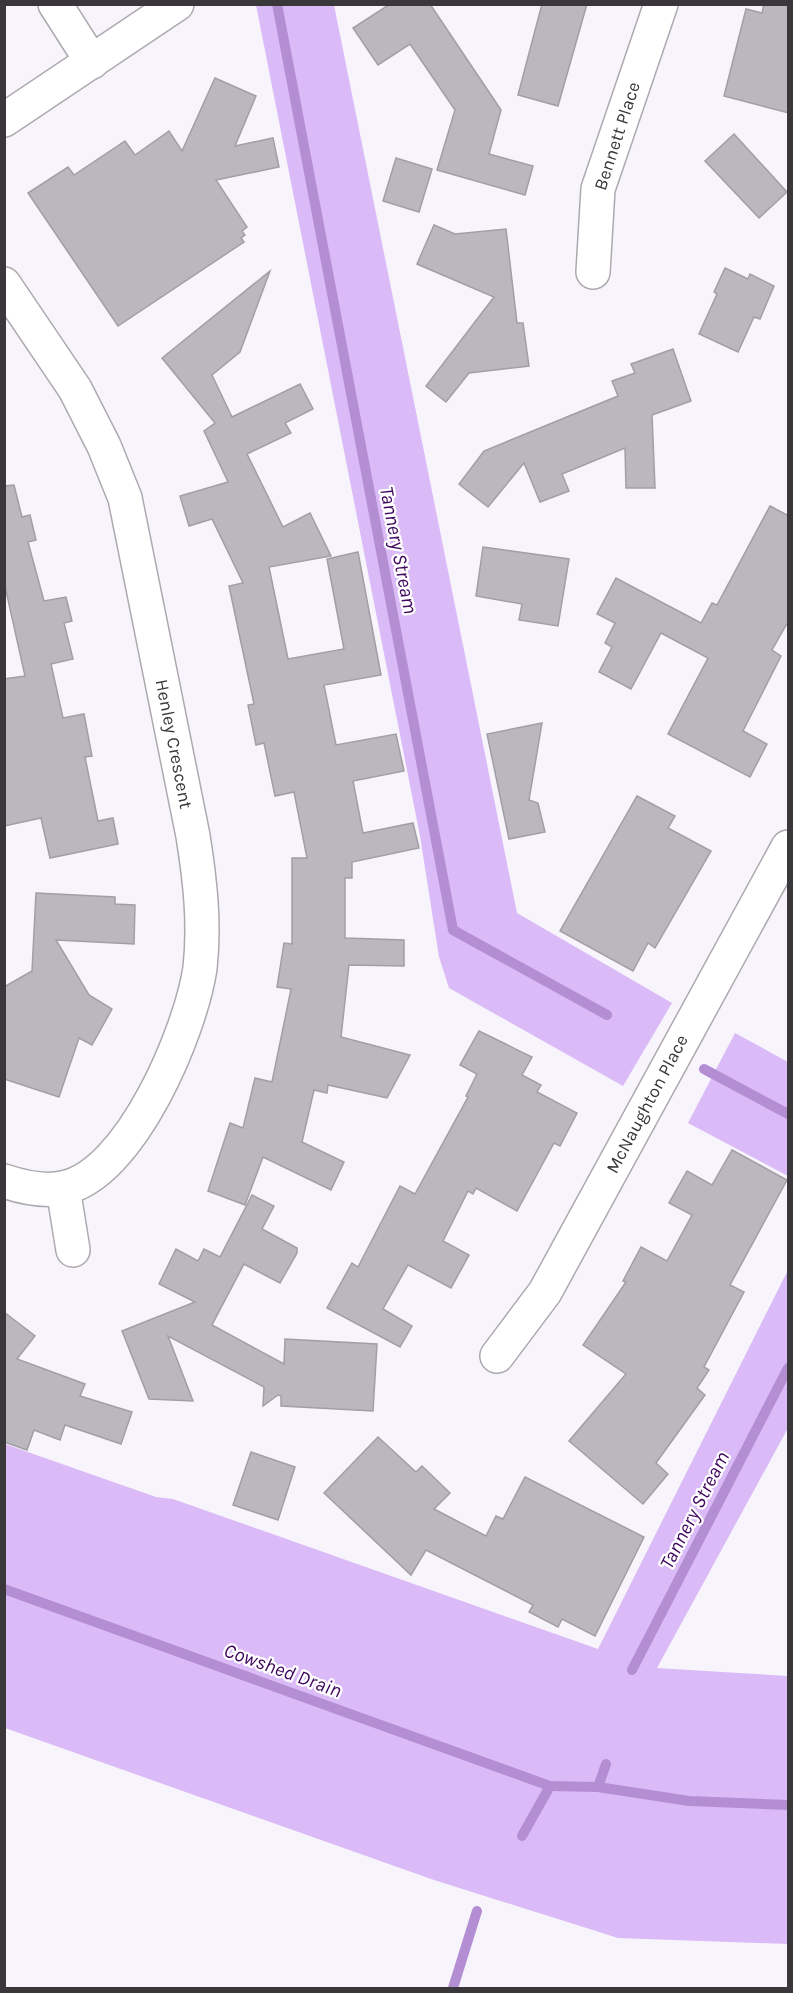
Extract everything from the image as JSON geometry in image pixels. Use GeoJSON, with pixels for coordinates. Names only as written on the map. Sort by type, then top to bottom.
{"type":"FeatureCollection","features":[{"type":"Feature","properties":{"kind":"street"},"geometry":{"type":"LineString","coordinates":[[55,4],[92,62]]}},
{"type":"Feature","properties":{"kind":"street"},"geometry":{"type":"LineString","coordinates":[[4,120],[177,4]]}},
{"type":"Feature","properties":{"kind":"street","name":"Bennett Place"},"geometry":{"type":"LineString","coordinates":[[593,272],[598,189],[662,4]]}},
{"type":"Feature","properties":{"kind":"street","name":"Henley Crescent"},"geometry":{"type":"LineString","coordinates":[[4,284],[75,389],[104,446],[125,498],[201,885],[202,932],[199,969],[189,1014],[175,1054],[125,1145],[92,1176],[63,1188],[25,1187],[4,1181]]}},
{"type":"Feature","properties":{"kind":"street","name":"McNaughton Place"},"geometry":{"type":"LineString","coordinates":[[497,1356],[545,1292],[789,847]]}},
{"type":"Feature","properties":{"kind":"street"},"geometry":{"type":"LineString","coordinates":[[63,1188],[73,1250]]}},
{"type":"Feature","properties":{"kind":"shaded area"},"geometry":{"type":"Polygon","coordinates":[[[256,5],[334,5],[517,913],[672,1003],[623,1086],[449,988],[439,957],[420,836],[256,5]]]}},
{"type":"Feature","properties":{"kind":"shaded area"},"geometry":{"type":"Polygon","coordinates":[[[735,1033],[788,1062],[788,1176],[688,1123],[735,1033]]]}},
{"type":"Feature","properties":{"kind":"shaded area"},"geometry":{"type":"Polygon","coordinates":[[[788,1270],[788,1428],[657,1668],[788,1676],[788,1944],[618,1938],[434,1880],[5,1728],[5,1444],[156,1497],[173,1499],[598,1649],[788,1270]]]}},
{"type":"Feature","properties":{"kind":"building"},"geometry":{"type":"Polygon","coordinates":[[[390,4],[430,4],[501,110],[489,154],[533,166],[525,195],[437,170],[455,110],[410,44],[378,65],[353,28],[390,4]]]}},
{"type":"Feature","properties":{"kind":"building"},"geometry":{"type":"Polygon","coordinates":[[[542,4],[587,4],[558,106],[518,95],[542,4]]]}},
{"type":"Feature","properties":{"kind":"building"},"geometry":{"type":"Polygon","coordinates":[[[764,4],[789,4],[789,113],[724,96],[746,9],[762,13],[764,4]]]}},
{"type":"Feature","properties":{"kind":"building"},"geometry":{"type":"Polygon","coordinates":[[[215,78],[256,96],[235,146],[273,138],[279,167],[216,180],[247,227],[242,231],[245,235],[241,238],[244,242],[118,326],[28,193],[68,167],[74,175],[125,141],[135,155],[169,131],[182,151],[215,78]]]}},
{"type":"Feature","properties":{"kind":"building"},"geometry":{"type":"Polygon","coordinates":[[[734,134],[787,192],[759,218],[705,161],[734,134]]]}},
{"type":"Feature","properties":{"kind":"building"},"geometry":{"type":"Polygon","coordinates":[[[396,158],[432,169],[419,212],[383,201],[396,158]]]}},
{"type":"Feature","properties":{"kind":"building"},"geometry":{"type":"Polygon","coordinates":[[[434,225],[455,234],[506,229],[517,323],[523,323],[529,366],[469,373],[446,402],[426,386],[494,297],[417,264],[434,225]]]}},
{"type":"Feature","properties":{"kind":"building"},"geometry":{"type":"Polygon","coordinates":[[[725,268],[748,279],[750,274],[774,286],[760,319],[754,317],[738,352],[699,334],[717,294],[714,292],[725,268]]]}},
{"type":"Feature","properties":{"kind":"building"},"geometry":{"type":"Polygon","coordinates":[[[270,271],[240,352],[212,375],[232,417],[300,384],[313,409],[285,423],[291,433],[247,454],[283,527],[310,513],[331,556],[269,567],[288,659],[344,649],[327,559],[358,552],[381,675],[324,685],[336,745],[396,734],[404,771],[353,781],[363,833],[413,823],[419,848],[352,862],[352,878],[345,878],[345,938],[404,940],[404,966],[349,965],[341,1037],[410,1055],[387,1098],[328,1085],[327,1093],[314,1090],[302,1142],[344,1162],[331,1190],[263,1157],[245,1205],[208,1191],[230,1123],[243,1128],[255,1078],[272,1082],[291,989],[277,987],[284,943],[292,944],[292,858],[307,858],[294,792],[275,796],[264,743],[256,745],[248,705],[254,704],[229,586],[243,583],[212,519],[189,526],[180,496],[228,482],[204,431],[215,423],[162,358],[270,271]]]}},
{"type":"Feature","properties":{"kind":"building"},"geometry":{"type":"Polygon","coordinates":[[[673,349],[691,401],[652,415],[655,488],[626,488],[625,448],[562,474],[569,491],[540,502],[524,463],[488,507],[459,484],[484,451],[618,396],[612,381],[635,373],[631,364],[673,349]]]}},
{"type":"Feature","properties":{"kind":"building"},"geometry":{"type":"Polygon","coordinates":[[[14,485],[22,517],[30,515],[36,540],[28,542],[44,601],[66,597],[72,621],[64,623],[73,659],[51,664],[63,718],[84,714],[92,756],[85,757],[98,821],[113,818],[118,844],[50,858],[41,818],[4,826],[4,679],[25,676],[4,582],[4,486],[14,485]]]}},
{"type":"Feature","properties":{"kind":"building"},"geometry":{"type":"Polygon","coordinates":[[[770,506],[789,516],[789,620],[772,650],[781,656],[743,731],[767,744],[750,777],[668,734],[708,658],[661,633],[631,689],[599,672],[612,647],[605,643],[615,623],[597,614],[616,578],[701,623],[712,603],[717,605],[770,506]]]}},
{"type":"Feature","properties":{"kind":"building"},"geometry":{"type":"Polygon","coordinates":[[[483,547],[569,559],[558,626],[519,620],[522,604],[476,596],[483,547]]]}},
{"type":"Feature","properties":{"kind":"building"},"geometry":{"type":"Polygon","coordinates":[[[542,723],[529,800],[538,803],[545,832],[509,839],[487,734],[542,723]]]}},
{"type":"Feature","properties":{"kind":"building"},"geometry":{"type":"Polygon","coordinates":[[[637,796],[675,816],[668,828],[711,851],[655,948],[648,943],[633,971],[560,931],[637,796]]]}},
{"type":"Feature","properties":{"kind":"building"},"geometry":{"type":"Polygon","coordinates":[[[36,893],[115,897],[115,904],[135,905],[134,944],[56,940],[89,995],[112,1009],[92,1045],[79,1038],[59,1097],[4,1079],[4,987],[32,971],[36,893]]]}},
{"type":"Feature","properties":{"kind":"building"},"geometry":{"type":"Polygon","coordinates":[[[479,1031],[532,1057],[522,1075],[541,1085],[537,1092],[577,1113],[560,1146],[554,1143],[517,1211],[476,1188],[473,1194],[468,1191],[443,1241],[469,1255],[451,1288],[408,1265],[383,1309],[412,1326],[400,1347],[327,1308],[352,1263],[358,1267],[400,1186],[415,1194],[468,1097],[466,1096],[477,1074],[460,1065],[479,1031]]]}},
{"type":"Feature","properties":{"kind":"building"},"geometry":{"type":"Polygon","coordinates":[[[732,1150],[787,1180],[730,1285],[744,1292],[704,1367],[709,1370],[697,1388],[705,1395],[656,1463],[668,1474],[643,1504],[569,1441],[626,1374],[583,1345],[626,1282],[623,1281],[641,1247],[667,1261],[692,1215],[669,1203],[687,1171],[712,1185],[732,1150]]]}},
{"type":"Feature","properties":{"kind":"building"},"geometry":{"type":"Polygon","coordinates":[[[252,1195],[274,1206],[262,1229],[297,1248],[297,1253],[280,1283],[244,1264],[212,1325],[284,1364],[285,1339],[377,1344],[373,1411],[281,1406],[281,1396],[278,1395],[263,1406],[264,1387],[168,1336],[193,1401],[149,1399],[122,1331],[195,1302],[159,1284],[176,1249],[198,1261],[204,1249],[220,1257],[252,1195]]]}},
{"type":"Feature","properties":{"kind":"building"},"geometry":{"type":"Polygon","coordinates":[[[4,1312],[35,1336],[17,1359],[85,1384],[80,1396],[132,1412],[121,1444],[65,1425],[60,1440],[34,1430],[27,1450],[4,1442],[4,1312]]]}},
{"type":"Feature","properties":{"kind":"building"},"geometry":{"type":"Polygon","coordinates":[[[378,1437],[416,1472],[422,1466],[450,1493],[434,1509],[486,1536],[496,1516],[503,1519],[525,1477],[644,1537],[595,1636],[562,1619],[558,1627],[529,1612],[533,1605],[426,1550],[411,1575],[324,1493],[378,1437]]]}},
{"type":"Feature","properties":{"kind":"building"},"geometry":{"type":"Polygon","coordinates":[[[251,1452],[295,1467],[278,1520],[233,1505],[251,1452]]]}},
{"type":"Feature","properties":{"kind":"waterway","name":"Tannery Stream"},"geometry":{"type":"LineString","coordinates":[[277,4],[453,930],[607,1015]]}},
{"type":"Feature","properties":{"kind":"waterway","name":"Tannery Stream"},"geometry":{"type":"LineString","coordinates":[[704,1069],[788,1114]]}},
{"type":"Feature","properties":{"kind":"waterway","name":"Tannery Stream"},"geometry":{"type":"LineString","coordinates":[[632,1670],[788,1368]]}},
{"type":"Feature","properties":{"kind":"waterway","name":"Cowshed Drain"},"geometry":{"type":"LineString","coordinates":[[4,1589],[550,1786],[598,1787],[689,1801],[788,1805]]}},
{"type":"Feature","properties":{"kind":"waterway","name":"Tannery Stream"},"geometry":{"type":"LineString","coordinates":[[598,1787],[606,1764]]}},
{"type":"Feature","properties":{"kind":"waterway","name":"Tannery Stream"},"geometry":{"type":"LineString","coordinates":[[522,1836],[550,1786]]}},
{"type":"Feature","properties":{"kind":"waterway","name":"Tannery Stream"},"geometry":{"type":"LineString","coordinates":[[453,1988],[477,1911]]}}]}
